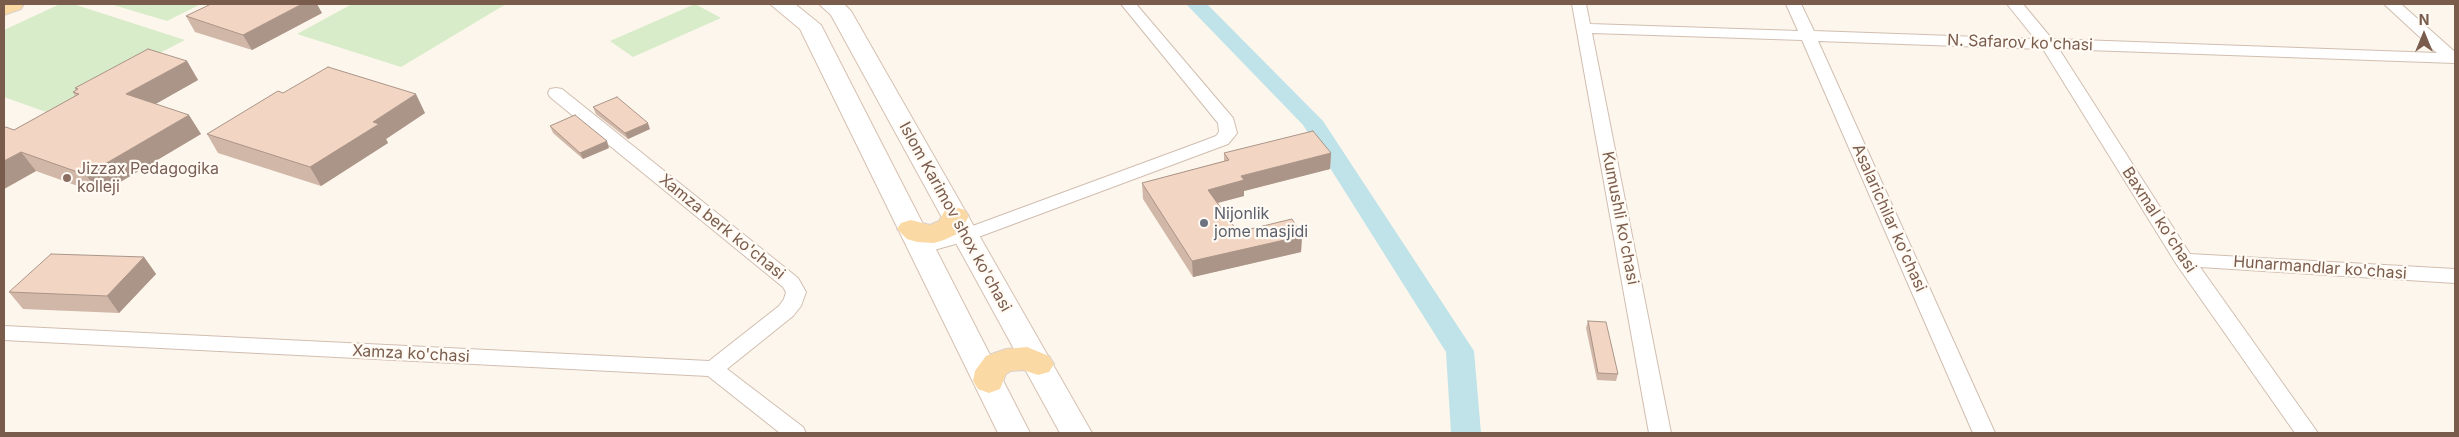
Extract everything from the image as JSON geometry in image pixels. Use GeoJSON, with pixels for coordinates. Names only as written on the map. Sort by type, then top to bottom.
{"type":"FeatureCollection","features":[{"type":"Feature","properties":{"kind":"main road"},"geometry":{"type":"LineString","coordinates":[[4,8],[13,4]]}},
{"type":"Feature","properties":{"kind":"main road"},"geometry":{"type":"LineString","coordinates":[[781,4],[810,25],[915,239],[1014,433]]}},
{"type":"Feature","properties":{"kind":"main road","name":"Islom Karimov shox ko'chasi"},"geometry":{"type":"LineString","coordinates":[[830,4],[840,11],[1076,433]]}},
{"type":"Feature","properties":{"kind":"main road"},"geometry":{"type":"LineString","coordinates":[[915,239],[917,233],[934,234],[950,227],[960,226]]}},
{"type":"Feature","properties":{"kind":"main road"},"geometry":{"type":"LineString","coordinates":[[989,381],[991,371],[997,364],[1006,360],[1027,358],[1038,364]]}},
{"type":"Feature","properties":{"kind":"street"},"geometry":{"type":"LineString","coordinates":[[960,226],[1209,145],[1222,140],[1228,133],[1227,122],[1128,4]]}},
{"type":"Feature","properties":{"kind":"street","name":"Kumushli ko'chasi"},"geometry":{"type":"LineString","coordinates":[[1579,4],[1660,433]]}},
{"type":"Feature","properties":{"kind":"street","name":"Asalarichilar ko'chasi"},"geometry":{"type":"LineString","coordinates":[[1794,4],[1984,433]]}},
{"type":"Feature","properties":{"kind":"street","name":"Baxmal ko'chasi"},"geometry":{"type":"LineString","coordinates":[[2015,4],[2047,44],[2184,260],[2307,433]]}},
{"type":"Feature","properties":{"kind":"street"},"geometry":{"type":"LineString","coordinates":[[2392,4],[2454,58]]}},
{"type":"Feature","properties":{"kind":"street","name":"N. Safarov ko'chasi"},"geometry":{"type":"LineString","coordinates":[[1584,28],[2454,58]]}},
{"type":"Feature","properties":{"kind":"street","name":"Xamza berk ko'chasi"},"geometry":{"type":"LineString","coordinates":[[556,92],[791,283],[796,292],[794,301],[786,312],[713,369]]}},
{"type":"Feature","properties":{"kind":"street","name":"Hunarmandlar ko'chasi"},"geometry":{"type":"LineString","coordinates":[[2184,260],[2455,276]]}},
{"type":"Feature","properties":{"kind":"street","name":"Xamza ko'chasi"},"geometry":{"type":"LineString","coordinates":[[4,333],[713,369]]}},
{"type":"Feature","properties":{"kind":"street"},"geometry":{"type":"LineString","coordinates":[[713,369],[795,433]]}},
{"type":"Feature","properties":{"kind":"green space"},"geometry":{"type":"Polygon","coordinates":[[[60,4],[73,4],[185,40],[46,112],[4,97],[4,30],[60,4]]]}},
{"type":"Feature","properties":{"kind":"green space"},"geometry":{"type":"Polygon","coordinates":[[[110,4],[201,4],[167,21],[110,4]]]}},
{"type":"Feature","properties":{"kind":"green space"},"geometry":{"type":"Polygon","coordinates":[[[352,4],[506,4],[401,67],[297,34],[352,4]]]}},
{"type":"Feature","properties":{"kind":"green space"},"geometry":{"type":"Polygon","coordinates":[[[695,4],[721,18],[633,57],[610,41],[695,4]]]}},
{"type":"Feature","properties":{"kind":"building"},"geometry":{"type":"Polygon","coordinates":[[[211,4],[302,4],[243,35],[186,16],[211,4]]]}},
{"type":"Feature","properties":{"kind":"building"},"geometry":{"type":"Polygon","coordinates":[[[148,49],[187,61],[126,94],[189,115],[86,175],[21,152],[4,161],[4,128],[14,130],[79,94],[73,92],[78,89],[75,88],[148,49]]]}},
{"type":"Feature","properties":{"kind":"building"},"geometry":{"type":"Polygon","coordinates":[[[328,67],[416,94],[373,122],[379,124],[310,167],[207,134],[278,91],[283,93],[328,67]]]}},
{"type":"Feature","properties":{"kind":"building"},"geometry":{"type":"Polygon","coordinates":[[[617,97],[648,123],[625,133],[593,107],[617,97]]]}},
{"type":"Feature","properties":{"kind":"building"},"geometry":{"type":"Polygon","coordinates":[[[575,115],[607,141],[580,153],[550,126],[575,115]]]}},
{"type":"Feature","properties":{"kind":"building"},"geometry":{"type":"Polygon","coordinates":[[[1313,131],[1331,153],[1241,176],[1244,180],[1208,190],[1238,232],[1292,219],[1302,236],[1192,261],[1142,183],[1229,160],[1224,153],[1313,131]]]}},
{"type":"Feature","properties":{"kind":"building"},"geometry":{"type":"Polygon","coordinates":[[[51,254],[144,257],[107,296],[9,292],[51,254]]]}},
{"type":"Feature","properties":{"kind":"building"},"geometry":{"type":"Polygon","coordinates":[[[1588,321],[1606,322],[1618,374],[1598,373],[1588,321]]]}},
{"type":"Feature","properties":{"kind":"waterway"},"geometry":{"type":"LineString","coordinates":[[1196,4],[1312,121],[1460,351],[1466,433]]}},
{"type":"Feature","properties":{"kind":"place","name":"Jizzax Pedagogika kolleji"},"geometry":{"type":"Point","coordinates":[67,178]}},
{"type":"Feature","properties":{"kind":"place","name":"Nijonlik jome masjidi"},"geometry":{"type":"Point","coordinates":[1204,223]}}]}
